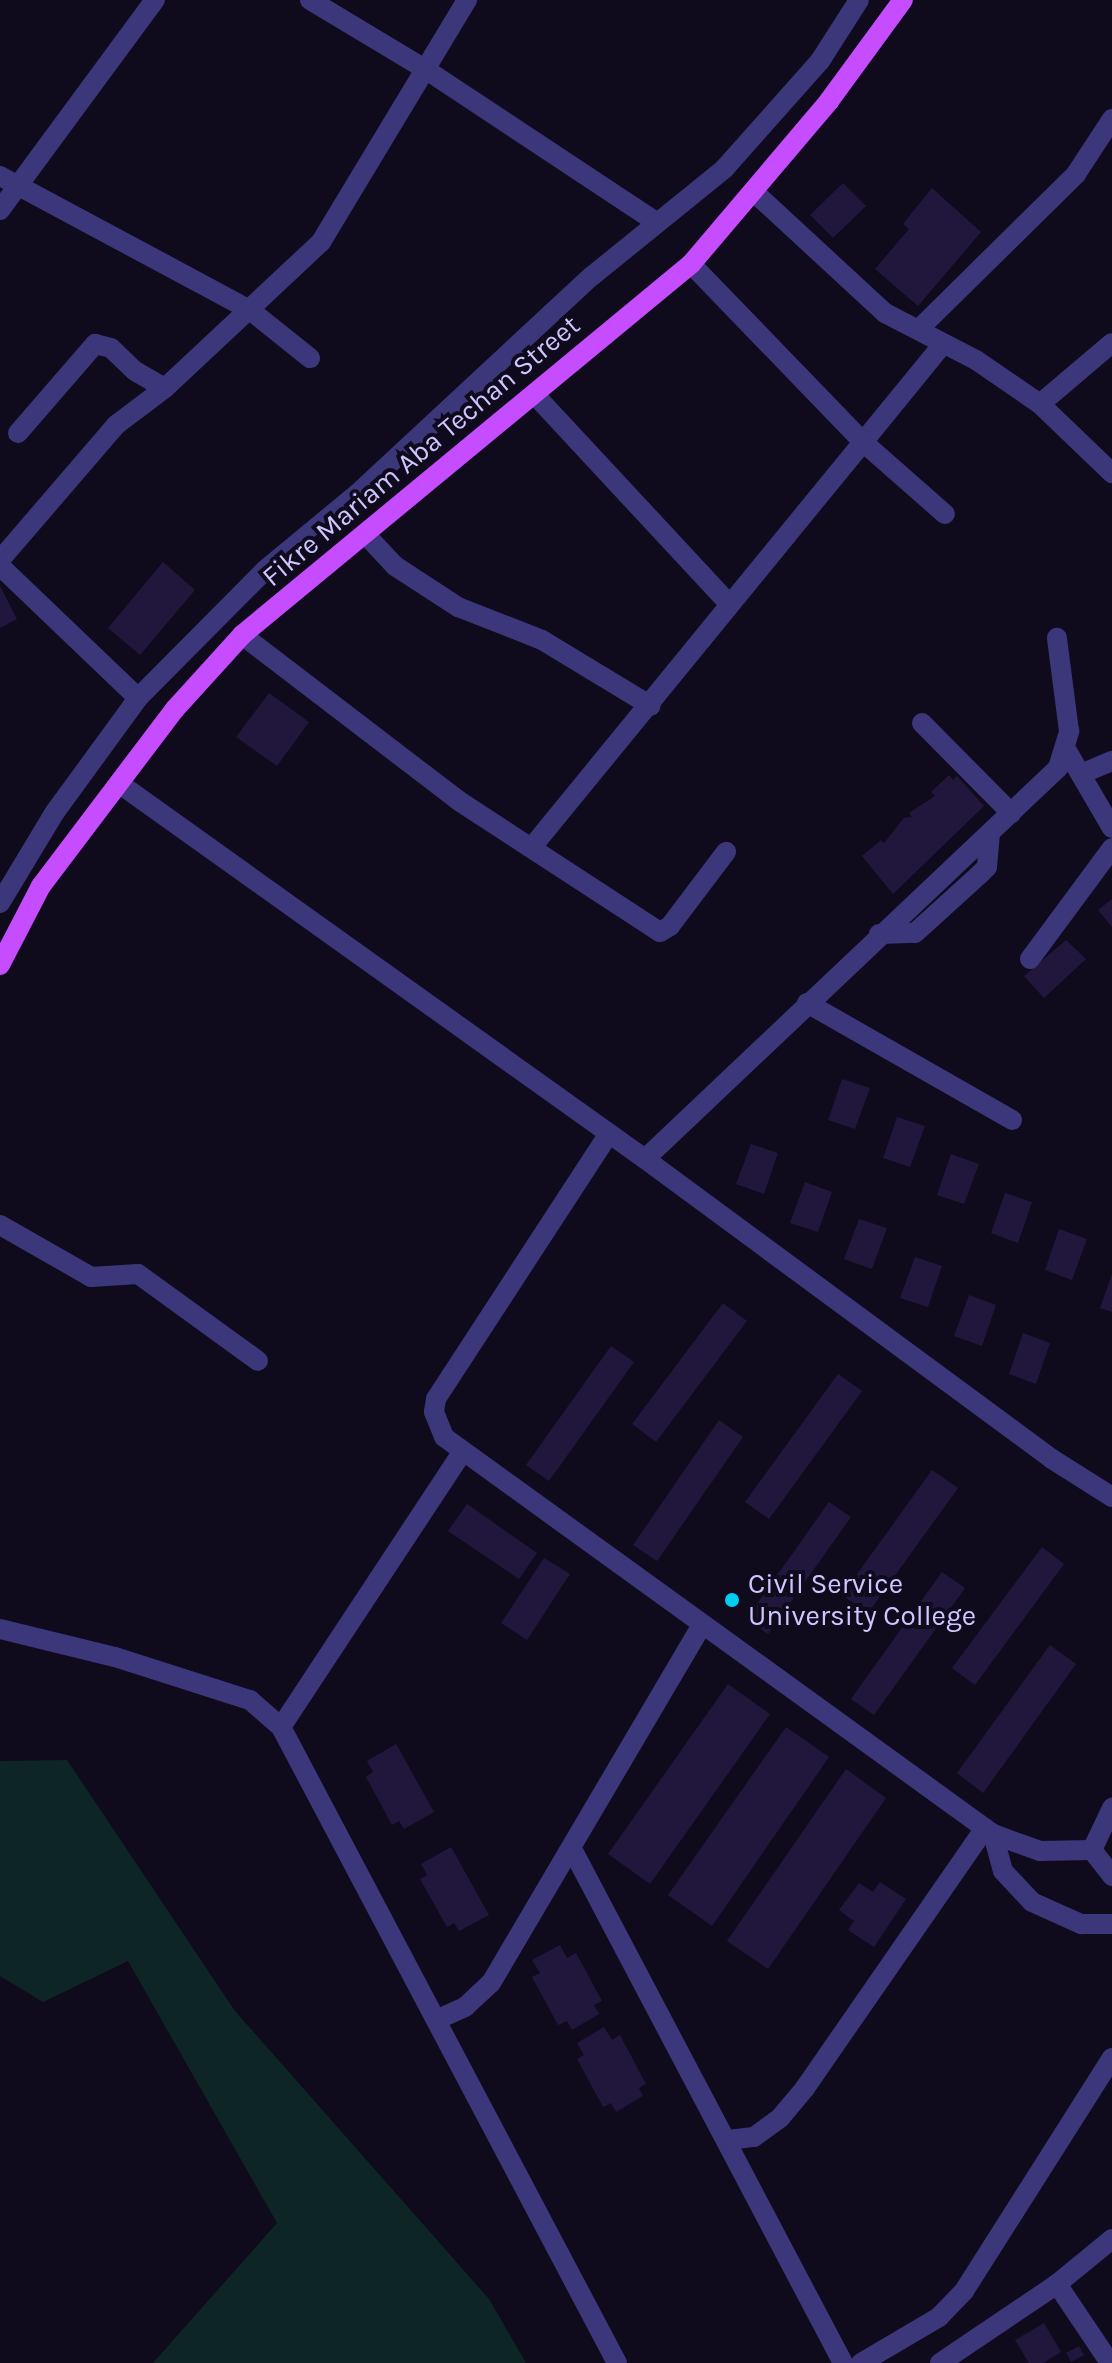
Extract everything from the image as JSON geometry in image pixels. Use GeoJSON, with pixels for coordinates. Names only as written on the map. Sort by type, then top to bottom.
{"type":"FeatureCollection","features":[{"type":"Feature","properties":{"kind":"main road","name":"Fikre Mariam Aba Techan Street"},"geometry":{"type":"LineString","coordinates":[[0,965],[41,886],[175,709],[242,635],[366,535],[434,472],[535,395],[691,264],[755,193],[903,0]]}},
{"type":"Feature","properties":{"kind":"street"},"geometry":{"type":"LineString","coordinates":[[0,210],[155,0]]}},
{"type":"Feature","properties":{"kind":"street"},"geometry":{"type":"LineString","coordinates":[[310,0],[425,69],[655,221]]}},
{"type":"Feature","properties":{"kind":"street"},"geometry":{"type":"LineString","coordinates":[[138,698],[0,563],[116,425],[165,388],[321,242],[467,0]]}},
{"type":"Feature","properties":{"kind":"street"},"geometry":{"type":"LineString","coordinates":[[0,903],[55,812],[138,698],[265,570],[357,494],[655,221],[724,169],[762,132],[820,61],[859,0]]}},
{"type":"Feature","properties":{"kind":"street"},"geometry":{"type":"LineString","coordinates":[[919,329],[1076,174],[1112,119]]}},
{"type":"Feature","properties":{"kind":"street"},"geometry":{"type":"LineString","coordinates":[[0,176],[72,210],[250,310],[310,358]]}},
{"type":"Feature","properties":{"kind":"street"},"geometry":{"type":"LineString","coordinates":[[755,193],[885,313],[919,329],[1040,404],[1112,473]]}},
{"type":"Feature","properties":{"kind":"street"},"geometry":{"type":"LineString","coordinates":[[691,264],[863,442],[945,514]]}},
{"type":"Feature","properties":{"kind":"street"},"geometry":{"type":"LineString","coordinates":[[1040,404],[1112,343]]}},
{"type":"Feature","properties":{"kind":"street"},"geometry":{"type":"LineString","coordinates":[[18,433],[95,344],[111,348],[135,371],[165,388]]}},
{"type":"Feature","properties":{"kind":"street"},"geometry":{"type":"LineString","coordinates":[[532,847],[651,706],[728,603],[943,344]]}},
{"type":"Feature","properties":{"kind":"street"},"geometry":{"type":"LineString","coordinates":[[535,395],[728,603]]}},
{"type":"Feature","properties":{"kind":"street"},"geometry":{"type":"LineString","coordinates":[[366,535],[395,566],[458,607],[542,640],[651,706]]}},
{"type":"Feature","properties":{"kind":"street"},"geometry":{"type":"LineString","coordinates":[[242,635],[459,801],[660,932],[670,926],[726,852]]}},
{"type":"Feature","properties":{"kind":"street"},"geometry":{"type":"LineString","coordinates":[[1057,638],[1067,751],[1112,828]]}},
{"type":"Feature","properties":{"kind":"street"},"geometry":{"type":"LineString","coordinates":[[922,723],[1011,813]]}},
{"type":"Feature","properties":{"kind":"street"},"geometry":{"type":"LineString","coordinates":[[645,1159],[879,934],[1058,768],[1067,751]]}},
{"type":"Feature","properties":{"kind":"street"},"geometry":{"type":"LineString","coordinates":[[1081,774],[1112,761]]}},
{"type":"Feature","properties":{"kind":"street"},"geometry":{"type":"LineString","coordinates":[[120,784],[645,1159],[1052,1459],[1112,1497]]}},
{"type":"Feature","properties":{"kind":"street"},"geometry":{"type":"LineString","coordinates":[[1030,959],[1112,848]]}},
{"type":"Feature","properties":{"kind":"street"},"geometry":{"type":"LineString","coordinates":[[807,1003],[1012,1120]]}},
{"type":"Feature","properties":{"kind":"street"},"geometry":{"type":"LineString","coordinates":[[608,1135],[436,1399],[434,1412],[444,1437],[462,1453],[989,1831],[1040,1851],[1092,1850]]}},
{"type":"Feature","properties":{"kind":"street"},"geometry":{"type":"LineString","coordinates":[[0,1225],[91,1277],[138,1274],[258,1361]]}},
{"type":"Feature","properties":{"kind":"street"},"geometry":{"type":"LineString","coordinates":[[281,1727],[462,1453]]}},
{"type":"Feature","properties":{"kind":"street"},"geometry":{"type":"LineString","coordinates":[[436,2020],[465,2007],[491,1983],[702,1625]]}},
{"type":"Feature","properties":{"kind":"street"},"geometry":{"type":"LineString","coordinates":[[0,1629],[115,1657],[250,1700],[281,1727],[617,2363]]}},
{"type":"Feature","properties":{"kind":"street"},"geometry":{"type":"LineString","coordinates":[[1092,1850],[1112,1808]]}},
{"type":"Feature","properties":{"kind":"street"},"geometry":{"type":"LineString","coordinates":[[989,1831],[1003,1871],[1032,1902],[1081,1924],[1112,1924]]}},
{"type":"Feature","properties":{"kind":"street"},"geometry":{"type":"LineString","coordinates":[[728,2140],[754,2137],[780,2118],[805,2088],[989,1831]]}},
{"type":"Feature","properties":{"kind":"street"},"geometry":{"type":"LineString","coordinates":[[572,1849],[843,2363]]}},
{"type":"Feature","properties":{"kind":"street"},"geometry":{"type":"LineString","coordinates":[[1092,1850],[1112,1876]]}},
{"type":"Feature","properties":{"kind":"street"},"geometry":{"type":"LineString","coordinates":[[861,2363],[939,2317],[964,2291],[1112,2058]]}},
{"type":"Feature","properties":{"kind":"street"},"geometry":{"type":"LineString","coordinates":[[940,2363],[1057,2284],[1112,2239]]}},
{"type":"Feature","properties":{"kind":"street"},"geometry":{"type":"LineString","coordinates":[[1057,2284],[1110,2363]]}},
{"type":"Feature","properties":{"kind":"green space"},"geometry":{"type":"Polygon","coordinates":[[[67,1760],[235,2011],[489,2299],[526,2363],[153,2363],[277,2223],[128,1961],[43,2002],[0,1976],[0,1761],[67,1760]]]}},
{"type":"Feature","properties":{"kind":"building"},"geometry":{"type":"Polygon","coordinates":[[[843,183],[866,206],[833,238],[810,215],[843,183]]]}},
{"type":"Feature","properties":{"kind":"building"},"geometry":{"type":"Polygon","coordinates":[[[932,188],[981,232],[918,306],[875,269],[909,229],[903,224],[932,188]]]}},
{"type":"Feature","properties":{"kind":"building"},"geometry":{"type":"Polygon","coordinates":[[[163,562],[195,590],[140,655],[108,628],[163,562]]]}},
{"type":"Feature","properties":{"kind":"building"},"geometry":{"type":"Polygon","coordinates":[[[0,586],[17,619],[0,628],[0,586]]]}},
{"type":"Feature","properties":{"kind":"building"},"geometry":{"type":"Polygon","coordinates":[[[269,693],[309,722],[277,766],[236,737],[269,693]]]}},
{"type":"Feature","properties":{"kind":"building"},"geometry":{"type":"Polygon","coordinates":[[[949,775],[953,780],[957,776],[984,806],[893,894],[862,856],[881,840],[884,843],[904,818],[912,817],[909,813],[935,796],[931,792],[949,775]]]}},
{"type":"Feature","properties":{"kind":"building"},"geometry":{"type":"Polygon","coordinates":[[[1112,899],[1112,927],[1098,910],[1112,899]]]}},
{"type":"Feature","properties":{"kind":"building"},"geometry":{"type":"Polygon","coordinates":[[[1066,940],[1086,959],[1044,998],[1024,976],[1066,940]]]}},
{"type":"Feature","properties":{"kind":"building"},"geometry":{"type":"Polygon","coordinates":[[[842,1079],[870,1088],[855,1129],[828,1120],[842,1079]]]}},
{"type":"Feature","properties":{"kind":"building"},"geometry":{"type":"Polygon","coordinates":[[[897,1117],[925,1126],[910,1167],[883,1158],[897,1117]]]}},
{"type":"Feature","properties":{"kind":"building"},"geometry":{"type":"Polygon","coordinates":[[[751,1144],[778,1153],[764,1194],[736,1184],[751,1144]]]}},
{"type":"Feature","properties":{"kind":"building"},"geometry":{"type":"Polygon","coordinates":[[[951,1154],[979,1164],[964,1204],[937,1195],[951,1154]]]}},
{"type":"Feature","properties":{"kind":"building"},"geometry":{"type":"Polygon","coordinates":[[[805,1182],[832,1192],[818,1232],[790,1223],[805,1182]]]}},
{"type":"Feature","properties":{"kind":"building"},"geometry":{"type":"Polygon","coordinates":[[[1005,1193],[1032,1202],[1018,1243],[991,1233],[1005,1193]]]}},
{"type":"Feature","properties":{"kind":"building"},"geometry":{"type":"Polygon","coordinates":[[[859,1219],[887,1228],[872,1269],[844,1259],[859,1219]]]}},
{"type":"Feature","properties":{"kind":"building"},"geometry":{"type":"Polygon","coordinates":[[[1059,1229],[1087,1239],[1072,1280],[1045,1270],[1059,1229]]]}},
{"type":"Feature","properties":{"kind":"building"},"geometry":{"type":"Polygon","coordinates":[[[915,1257],[942,1266],[928,1307],[900,1298],[915,1257]]]}},
{"type":"Feature","properties":{"kind":"building"},"geometry":{"type":"Polygon","coordinates":[[[1112,1274],[1112,1312],[1100,1308],[1112,1274]]]}},
{"type":"Feature","properties":{"kind":"building"},"geometry":{"type":"Polygon","coordinates":[[[969,1295],[996,1305],[982,1346],[954,1336],[969,1295]]]}},
{"type":"Feature","properties":{"kind":"building"},"geometry":{"type":"Polygon","coordinates":[[[723,1303],[747,1321],[656,1442],[632,1424],[723,1303]]]}},
{"type":"Feature","properties":{"kind":"building"},"geometry":{"type":"Polygon","coordinates":[[[1023,1333],[1050,1343],[1036,1384],[1009,1374],[1023,1333]]]}},
{"type":"Feature","properties":{"kind":"building"},"geometry":{"type":"Polygon","coordinates":[[[611,1346],[634,1362],[549,1481],[526,1465],[611,1346]]]}},
{"type":"Feature","properties":{"kind":"building"},"geometry":{"type":"Polygon","coordinates":[[[838,1374],[862,1391],[769,1519],[745,1502],[838,1374]]]}},
{"type":"Feature","properties":{"kind":"building"},"geometry":{"type":"Polygon","coordinates":[[[719,1420],[743,1437],[657,1561],[633,1545],[719,1420]]]}},
{"type":"Feature","properties":{"kind":"building"},"geometry":{"type":"Polygon","coordinates":[[[932,1470],[958,1488],[868,1613],[842,1595],[932,1470]]]}},
{"type":"Feature","properties":{"kind":"building"},"geometry":{"type":"Polygon","coordinates":[[[829,1502],[851,1517],[768,1634],[746,1619],[829,1502]]]}},
{"type":"Feature","properties":{"kind":"building"},"geometry":{"type":"Polygon","coordinates":[[[467,1504],[537,1553],[519,1579],[448,1531],[467,1504]]]}},
{"type":"Feature","properties":{"kind":"building"},"geometry":{"type":"Polygon","coordinates":[[[1042,1547],[1064,1564],[975,1685],[952,1668],[1042,1547]]]}},
{"type":"Feature","properties":{"kind":"building"},"geometry":{"type":"Polygon","coordinates":[[[544,1558],[570,1574],[527,1640],[501,1623],[544,1558]]]}},
{"type":"Feature","properties":{"kind":"building"},"geometry":{"type":"Polygon","coordinates":[[[942,1572],[965,1588],[874,1715],[851,1699],[942,1572]]]}},
{"type":"Feature","properties":{"kind":"building"},"geometry":{"type":"Polygon","coordinates":[[[1050,1645],[1076,1664],[983,1793],[957,1773],[1050,1645]]]}},
{"type":"Feature","properties":{"kind":"building"},"geometry":{"type":"Polygon","coordinates":[[[728,1684],[770,1714],[650,1884],[608,1854],[728,1684]]]}},
{"type":"Feature","properties":{"kind":"building"},"geometry":{"type":"Polygon","coordinates":[[[786,1727],[829,1757],[712,1926],[668,1895],[786,1727]]]}},
{"type":"Feature","properties":{"kind":"building"},"geometry":{"type":"Polygon","coordinates":[[[396,1744],[434,1812],[404,1829],[399,1821],[392,1825],[366,1777],[373,1772],[367,1761],[396,1744]]]}},
{"type":"Feature","properties":{"kind":"building"},"geometry":{"type":"Polygon","coordinates":[[[846,1769],[886,1798],[768,1969],[727,1941],[846,1769]]]}},
{"type":"Feature","properties":{"kind":"building"},"geometry":{"type":"Polygon","coordinates":[[[451,1847],[489,1915],[459,1931],[454,1923],[447,1927],[420,1879],[427,1875],[421,1864],[451,1847]]]}},
{"type":"Feature","properties":{"kind":"building"},"geometry":{"type":"Polygon","coordinates":[[[880,1882],[906,1899],[874,1947],[848,1930],[854,1921],[839,1910],[859,1883],[873,1892],[880,1882]]]}},
{"type":"Feature","properties":{"kind":"building"},"geometry":{"type":"Polygon","coordinates":[[[560,1945],[567,1958],[576,1953],[602,2001],[594,2005],[599,2014],[572,2030],[567,2021],[558,2025],[532,1977],[540,1973],[532,1960],[560,1945]]]}},
{"type":"Feature","properties":{"kind":"building"},"geometry":{"type":"Polygon","coordinates":[[[604,2027],[612,2040],[620,2035],[646,2084],[639,2088],[643,2096],[616,2112],[611,2103],[603,2107],[577,2059],[584,2055],[577,2043],[604,2027]]]}},
{"type":"Feature","properties":{"kind":"building"},"geometry":{"type":"Polygon","coordinates":[[[1044,2323],[1061,2352],[1043,2363],[1029,2363],[1015,2340],[1044,2323]]]}},
{"type":"Feature","properties":{"kind":"building"},"geometry":{"type":"Polygon","coordinates":[[[1079,2346],[1084,2355],[1071,2362],[1066,2353],[1079,2346]]]}},
{"type":"Feature","properties":{"kind":"place","name":"Civil Service University College"},"geometry":{"type":"Point","coordinates":[732,1600]}}]}
